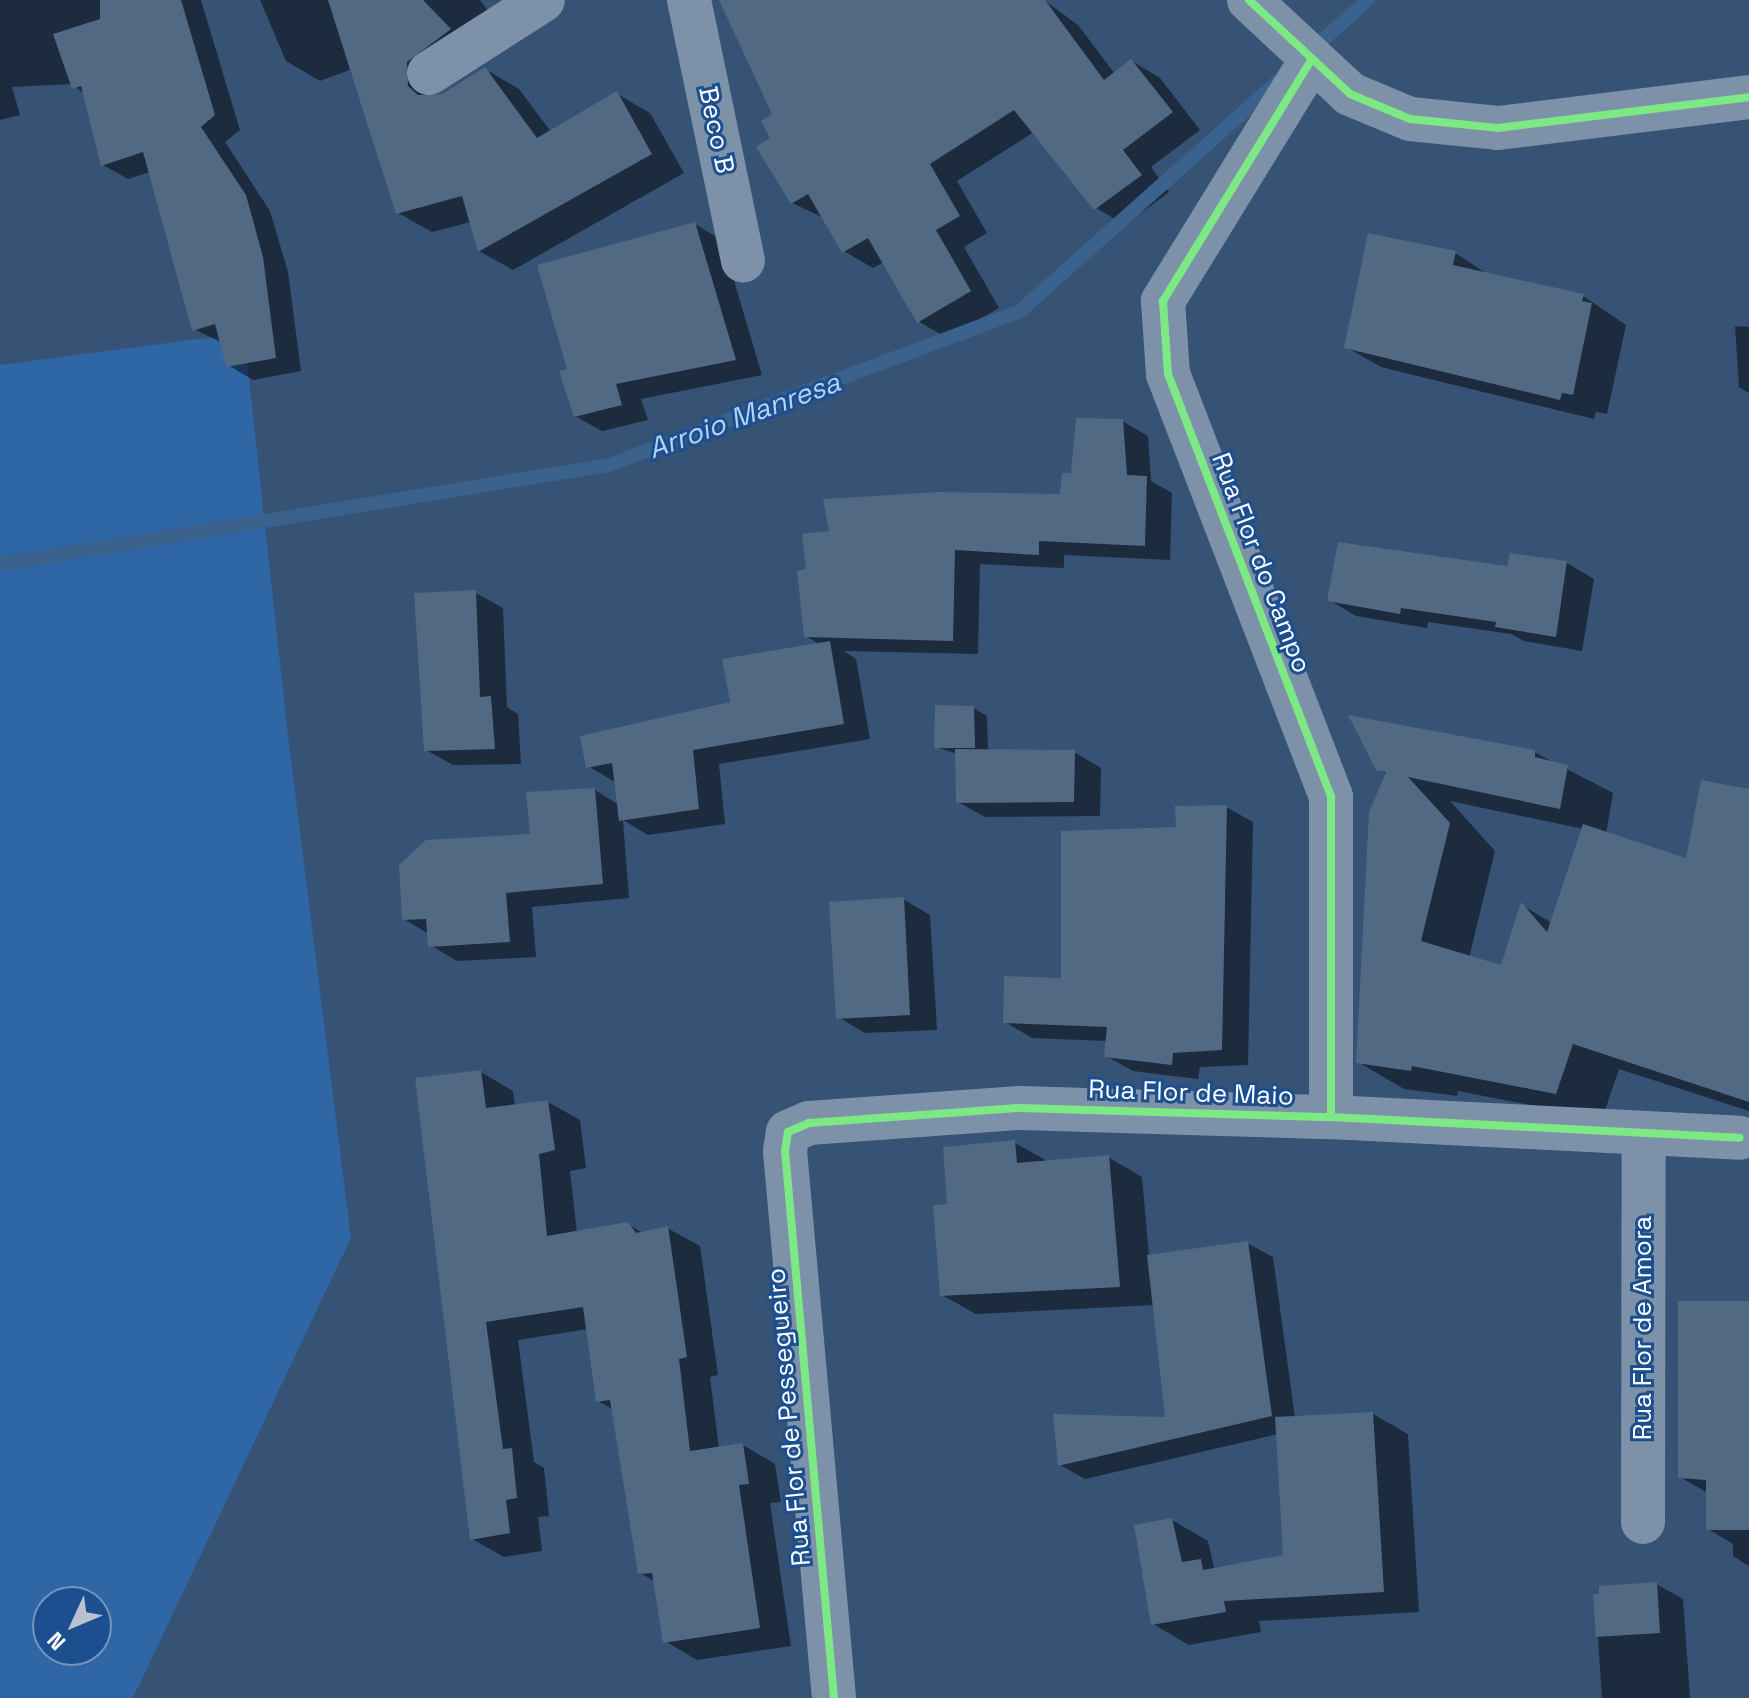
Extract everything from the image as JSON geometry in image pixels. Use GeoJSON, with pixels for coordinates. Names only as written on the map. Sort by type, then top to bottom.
{"type":"FeatureCollection","features":[{"type":"Feature","properties":{"kind":"street"},"geometry":{"type":"LineString","coordinates":[[429,73],[543,0]]}},
{"type":"Feature","properties":{"kind":"street","name":"Beco B"},"geometry":{"type":"LineString","coordinates":[[689,0],[743,260]]}},
{"type":"Feature","properties":{"kind":"street"},"geometry":{"type":"LineString","coordinates":[[1249,0],[1310,62],[1350,94],[1410,119],[1498,128],[1749,97]]}},
{"type":"Feature","properties":{"kind":"street","name":"Rua Flor do Campo"},"geometry":{"type":"LineString","coordinates":[[1310,62],[1163,301],[1168,374],[1331,797],[1331,1117]]}},
{"type":"Feature","properties":{"kind":"street","name":"Rua Flor de Maio"},"geometry":{"type":"LineString","coordinates":[[788,1132],[809,1123],[1020,1108],[1331,1117],[1739,1138]]}},
{"type":"Feature","properties":{"kind":"street","name":"Rua Flor de Pessegueiro"},"geometry":{"type":"LineString","coordinates":[[788,1132],[785,1151],[834,1698]]}},
{"type":"Feature","properties":{"kind":"street","name":"Rua Flor de Amora"},"geometry":{"type":"LineString","coordinates":[[1643,1522],[1644,1134]]}},
{"type":"Feature","properties":{"kind":"shaded area"},"geometry":{"type":"Polygon","coordinates":[[[244,333],[288,736],[351,1238],[133,1698],[0,1698],[0,365],[244,333]]]}},
{"type":"Feature","properties":{"kind":"building"},"geometry":{"type":"Polygon","coordinates":[[[100,0],[181,0],[215,115],[201,127],[246,195],[263,257],[276,358],[226,367],[215,324],[192,331],[143,152],[101,166],[81,86],[72,89],[53,34],[100,19],[100,0]]]}},
{"type":"Feature","properties":{"kind":"building"},"geometry":{"type":"Polygon","coordinates":[[[328,0],[423,0],[451,29],[407,62],[408,86],[418,95],[442,94],[485,67],[537,138],[617,91],[652,154],[478,252],[462,196],[396,214],[328,0]]]}},
{"type":"Feature","properties":{"kind":"building"},"geometry":{"type":"Polygon","coordinates":[[[719,0],[1045,0],[1104,80],[1131,59],[1173,112],[1123,150],[1142,175],[1094,210],[1014,110],[930,164],[960,216],[936,230],[971,291],[917,323],[868,238],[842,253],[808,194],[791,204],[756,147],[770,138],[761,121],[772,114],[719,0]]]}},
{"type":"Feature","properties":{"kind":"building"},"geometry":{"type":"Polygon","coordinates":[[[695,222],[736,360],[616,384],[622,405],[574,417],[559,371],[567,369],[537,265],[695,222]]]}},
{"type":"Feature","properties":{"kind":"building"},"geometry":{"type":"Polygon","coordinates":[[[1368,233],[1456,251],[1453,265],[1584,294],[1582,301],[1592,303],[1573,395],[1562,393],[1560,400],[1344,348],[1368,233]]]}},
{"type":"Feature","properties":{"kind":"building"},"geometry":{"type":"Polygon","coordinates":[[[1076,418],[1123,419],[1127,475],[1147,476],[1145,546],[1039,541],[1039,555],[955,550],[953,641],[804,637],[797,571],[806,569],[802,534],[829,531],[823,499],[940,492],[1060,494],[1062,473],[1071,473],[1076,418]]]}},
{"type":"Feature","properties":{"kind":"building"},"geometry":{"type":"Polygon","coordinates":[[[1338,542],[1507,566],[1510,553],[1567,561],[1556,637],[1495,627],[1496,622],[1401,608],[1400,614],[1327,601],[1338,542]]]}},
{"type":"Feature","properties":{"kind":"building"},"geometry":{"type":"Polygon","coordinates":[[[476,590],[480,697],[491,696],[495,749],[424,751],[414,593],[476,590]]]}},
{"type":"Feature","properties":{"kind":"building"},"geometry":{"type":"Polygon","coordinates":[[[830,641],[844,724],[693,750],[699,809],[619,821],[612,763],[586,768],[580,736],[730,702],[722,659],[830,641]]]}},
{"type":"Feature","properties":{"kind":"building"},"geometry":{"type":"Polygon","coordinates":[[[935,705],[974,706],[975,748],[934,748],[935,705]]]}},
{"type":"Feature","properties":{"kind":"building"},"geometry":{"type":"Polygon","coordinates":[[[1348,715],[1535,750],[1535,757],[1568,765],[1560,809],[1408,777],[1450,823],[1421,941],[1501,965],[1521,902],[1547,932],[1583,824],[1686,858],[1701,780],[1749,789],[1749,1102],[1573,1044],[1556,1094],[1412,1066],[1411,1071],[1356,1063],[1369,812],[1386,772],[1376,770],[1348,715]]]}},
{"type":"Feature","properties":{"kind":"building"},"geometry":{"type":"Polygon","coordinates":[[[955,749],[1075,750],[1074,802],[956,803],[955,749]]]}},
{"type":"Feature","properties":{"kind":"building"},"geometry":{"type":"Polygon","coordinates":[[[595,788],[603,884],[506,893],[510,942],[428,947],[426,919],[402,920],[399,865],[426,840],[530,834],[526,792],[595,788]]]}},
{"type":"Feature","properties":{"kind":"building"},"geometry":{"type":"Polygon","coordinates":[[[1227,805],[1222,1050],[1173,1053],[1172,1065],[1104,1057],[1107,1027],[1003,1023],[1004,976],[1061,978],[1061,831],[1176,827],[1175,806],[1227,805]]]}},
{"type":"Feature","properties":{"kind":"building"},"geometry":{"type":"Polygon","coordinates":[[[904,897],[910,1015],[836,1019],[829,902],[904,897]]]}},
{"type":"Feature","properties":{"kind":"building"},"geometry":{"type":"Polygon","coordinates":[[[481,1070],[486,1108],[548,1100],[555,1150],[539,1154],[547,1236],[628,1222],[636,1233],[668,1226],[687,1357],[679,1359],[690,1451],[743,1443],[749,1484],[739,1485],[760,1628],[663,1643],[652,1573],[638,1574],[610,1400],[596,1402],[583,1307],[486,1322],[503,1449],[512,1448],[517,1498],[506,1500],[510,1533],[470,1540],[415,1078],[481,1070]]]}},
{"type":"Feature","properties":{"kind":"building"},"geometry":{"type":"Polygon","coordinates":[[[1015,1140],[1017,1163],[1109,1155],[1120,1287],[940,1296],[933,1205],[947,1204],[943,1147],[1015,1140]]]}},
{"type":"Feature","properties":{"kind":"building"},"geometry":{"type":"Polygon","coordinates":[[[1248,1241],[1272,1416],[1058,1466],[1053,1414],[1165,1417],[1147,1255],[1248,1241]]]}},
{"type":"Feature","properties":{"kind":"building"},"geometry":{"type":"Polygon","coordinates":[[[1678,1301],[1749,1301],[1749,1530],[1706,1530],[1706,1480],[1678,1478],[1678,1301]]]}},
{"type":"Feature","properties":{"kind":"building"},"geometry":{"type":"Polygon","coordinates":[[[1373,1412],[1384,1592],[1224,1601],[1226,1612],[1151,1625],[1134,1525],[1172,1518],[1182,1562],[1201,1559],[1203,1570],[1283,1555],[1275,1417],[1373,1412]]]}},
{"type":"Feature","properties":{"kind":"building"},"geometry":{"type":"Polygon","coordinates":[[[1657,1582],[1660,1633],[1596,1637],[1593,1594],[1599,1594],[1599,1586],[1657,1582]]]}},
{"type":"Feature","properties":{"kind":"waterway","name":"Arroio Manresa"},"geometry":{"type":"LineString","coordinates":[[1309,52],[1368,0]]}},
{"type":"Feature","properties":{"kind":"waterway","name":"Arroio Manresa"},"geometry":{"type":"LineString","coordinates":[[0,564],[609,465],[1019,312],[1279,80]]}},
{"type":"Feature","properties":{"kind":"cycle path"},"geometry":{"type":"LineString","coordinates":[[1249,0],[1350,94],[1410,119],[1498,128],[1749,97]]}},
{"type":"Feature","properties":{"kind":"cycle path"},"geometry":{"type":"LineString","coordinates":[[1310,62],[1163,301],[1168,374],[1331,797],[1331,1117]]}},
{"type":"Feature","properties":{"kind":"cycle path"},"geometry":{"type":"LineString","coordinates":[[834,1698],[785,1151],[788,1132],[809,1123],[1020,1108],[1331,1117],[1739,1138]]}}]}
